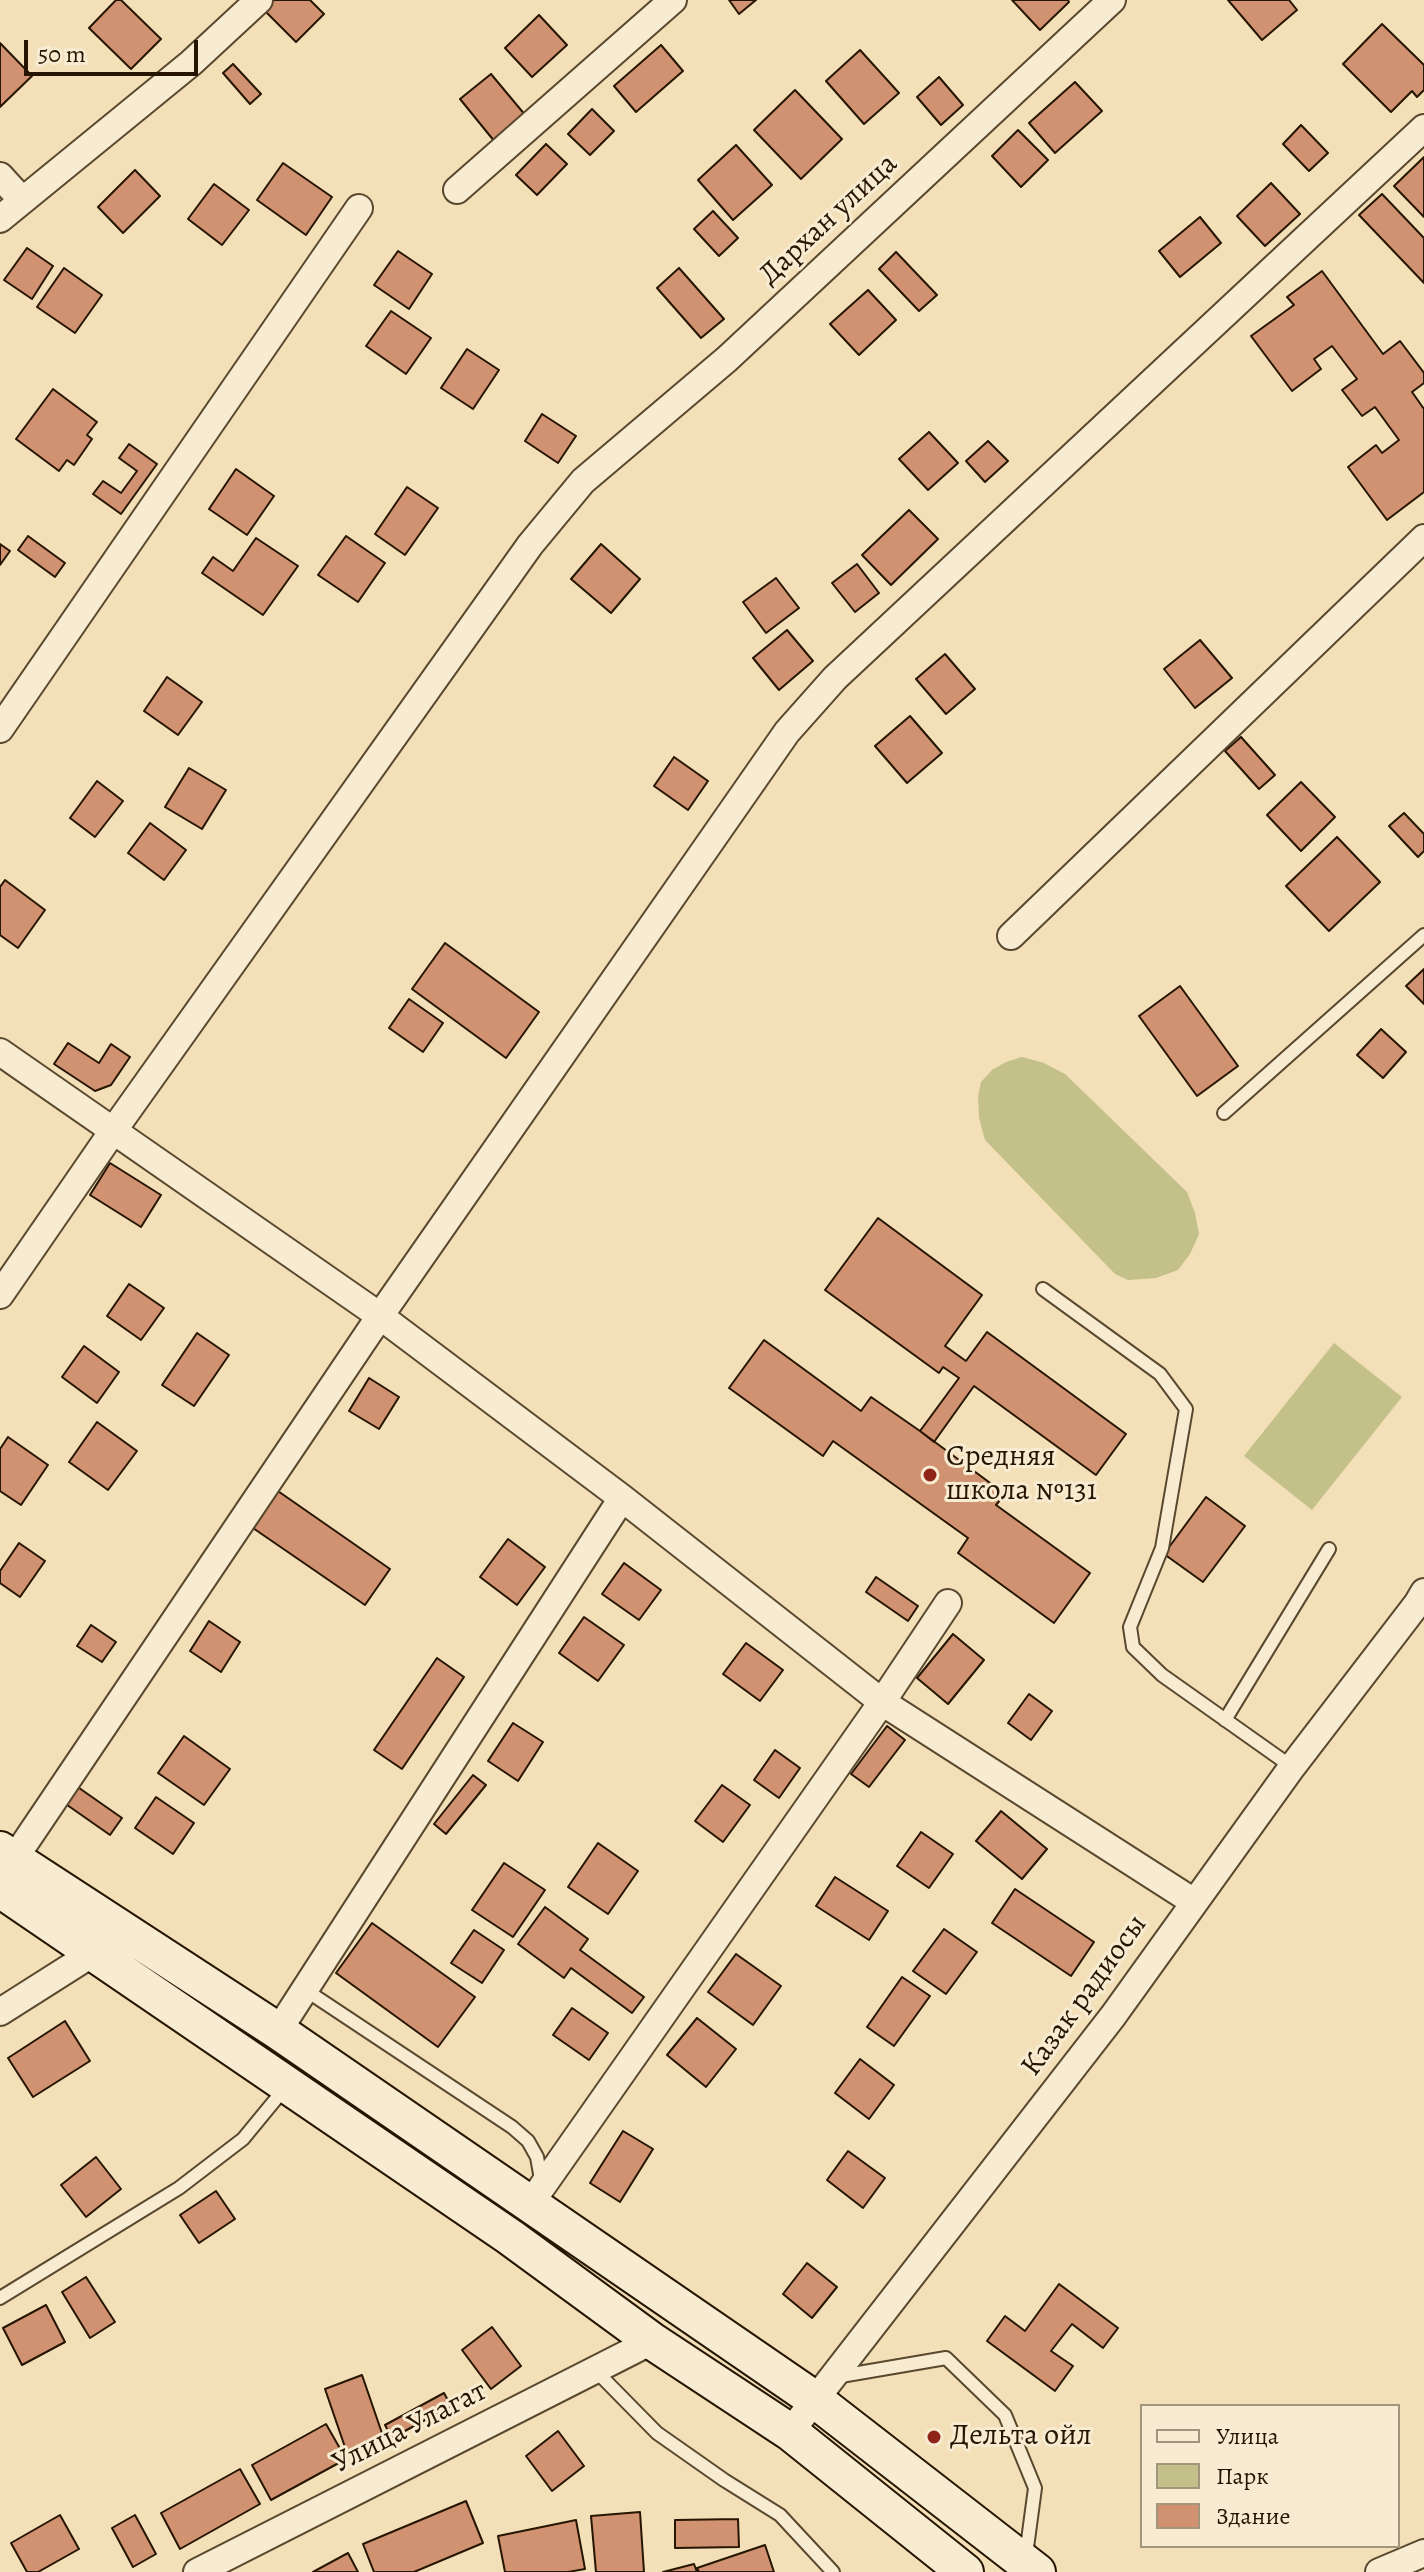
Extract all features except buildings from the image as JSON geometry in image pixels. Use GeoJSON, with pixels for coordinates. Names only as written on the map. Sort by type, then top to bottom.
{"type":"FeatureCollection","features":[{"type":"Feature","properties":{"kind":"main road"},"geometry":{"type":"LineString","coordinates":[[5,1866],[93,1953],[510,2237],[652,2341],[790,2432],[965,2572]]}},
{"type":"Feature","properties":{"kind":"main road"},"geometry":{"type":"LineString","coordinates":[[5,1866],[174,1965],[536,2195],[824,2388],[1031,2567]]}},
{"type":"Feature","properties":{"kind":"main road"},"geometry":{"type":"LineString","coordinates":[[154,1995],[174,1965]]}},
{"type":"Feature","properties":{"kind":"street"},"geometry":{"type":"LineString","coordinates":[[0,219],[191,63],[259,0]]}},
{"type":"Feature","properties":{"kind":"street"},"geometry":{"type":"LineString","coordinates":[[457,190],[673,0]]}},
{"type":"Feature","properties":{"kind":"street","name":"Дархан улица"},"geometry":{"type":"LineString","coordinates":[[0,1295],[530,545],[583,481],[727,359],[1112,0]]}},
{"type":"Feature","properties":{"kind":"street"},"geometry":{"type":"LineString","coordinates":[[5,1866],[380,1316],[787,732],[835,678],[1424,128]]}},
{"type":"Feature","properties":{"kind":"street"},"geometry":{"type":"LineString","coordinates":[[0,176],[22,200]]}},
{"type":"Feature","properties":{"kind":"street"},"geometry":{"type":"LineString","coordinates":[[0,729],[359,208]]}},
{"type":"Feature","properties":{"kind":"street"},"geometry":{"type":"LineString","coordinates":[[1011,936],[1424,538]]}},
{"type":"Feature","properties":{"kind":"street"},"geometry":{"type":"LineString","coordinates":[[0,1052],[380,1316],[622,1498],[882,1702],[1194,1902]]}},
{"type":"Feature","properties":{"kind":"street"},"geometry":{"type":"LineString","coordinates":[[278,2031],[622,1498]]}},
{"type":"Feature","properties":{"kind":"street","name":"Казак радиосы"},"geometry":{"type":"LineString","coordinates":[[790,2432],[1103,2028],[1292,1767],[1424,1592]]}},
{"type":"Feature","properties":{"kind":"street"},"geometry":{"type":"LineString","coordinates":[[536,2195],[948,1603]]}},
{"type":"Feature","properties":{"kind":"street"},"geometry":{"type":"LineString","coordinates":[[0,2012],[93,1953]]}},
{"type":"Feature","properties":{"kind":"street","name":"Улица Улагат"},"geometry":{"type":"LineString","coordinates":[[197,2572],[652,2341]]}},
{"type":"Feature","properties":{"kind":"street"},"geometry":{"type":"LineString","coordinates":[[1379,2572],[1424,2553]]}},
{"type":"Feature","properties":{"kind":"lane"},"geometry":{"type":"LineString","coordinates":[[1224,1113],[1424,935]]}},
{"type":"Feature","properties":{"kind":"lane"},"geometry":{"type":"LineString","coordinates":[[1043,1289],[1160,1374],[1186,1409],[1162,1548],[1130,1627],[1133,1647],[1162,1675],[1292,1767]]}},
{"type":"Feature","properties":{"kind":"lane"},"geometry":{"type":"LineString","coordinates":[[1225,1720],[1329,1549]]}},
{"type":"Feature","properties":{"kind":"lane"},"geometry":{"type":"LineString","coordinates":[[304,1989],[512,2127],[528,2141],[537,2157],[536,2195]]}},
{"type":"Feature","properties":{"kind":"lane"},"geometry":{"type":"LineString","coordinates":[[0,2298],[179,2188],[243,2139],[288,2084]]}},
{"type":"Feature","properties":{"kind":"lane"},"geometry":{"type":"LineString","coordinates":[[824,2388],[946,2358],[1005,2415],[1035,2488],[1031,2567]]}},
{"type":"Feature","properties":{"kind":"lane"},"geometry":{"type":"LineString","coordinates":[[595,2370],[657,2433],[780,2515],[833,2572]]}},
{"type":"Feature","properties":{"kind":"green space"},"geometry":{"type":"Polygon","coordinates":[[[1022,1057],[1044,1063],[1065,1074],[1187,1192],[1199,1234],[1178,1270],[1156,1278],[1128,1280],[1115,1274],[985,1140],[979,1118],[981,1082],[992,1070],[1022,1057]]]}},
{"type":"Feature","properties":{"kind":"green space"},"geometry":{"type":"Polygon","coordinates":[[[1334,1343],[1402,1397],[1312,1510],[1244,1456],[1334,1343]]]}},
{"type":"Feature","properties":{"kind":"place","name":"Средняя школа №131"},"geometry":{"type":"Point","coordinates":[930,1475]}},
{"type":"Feature","properties":{"kind":"place","name":"Дельта ойл"},"geometry":{"type":"Point","coordinates":[934,2437]}}]}
